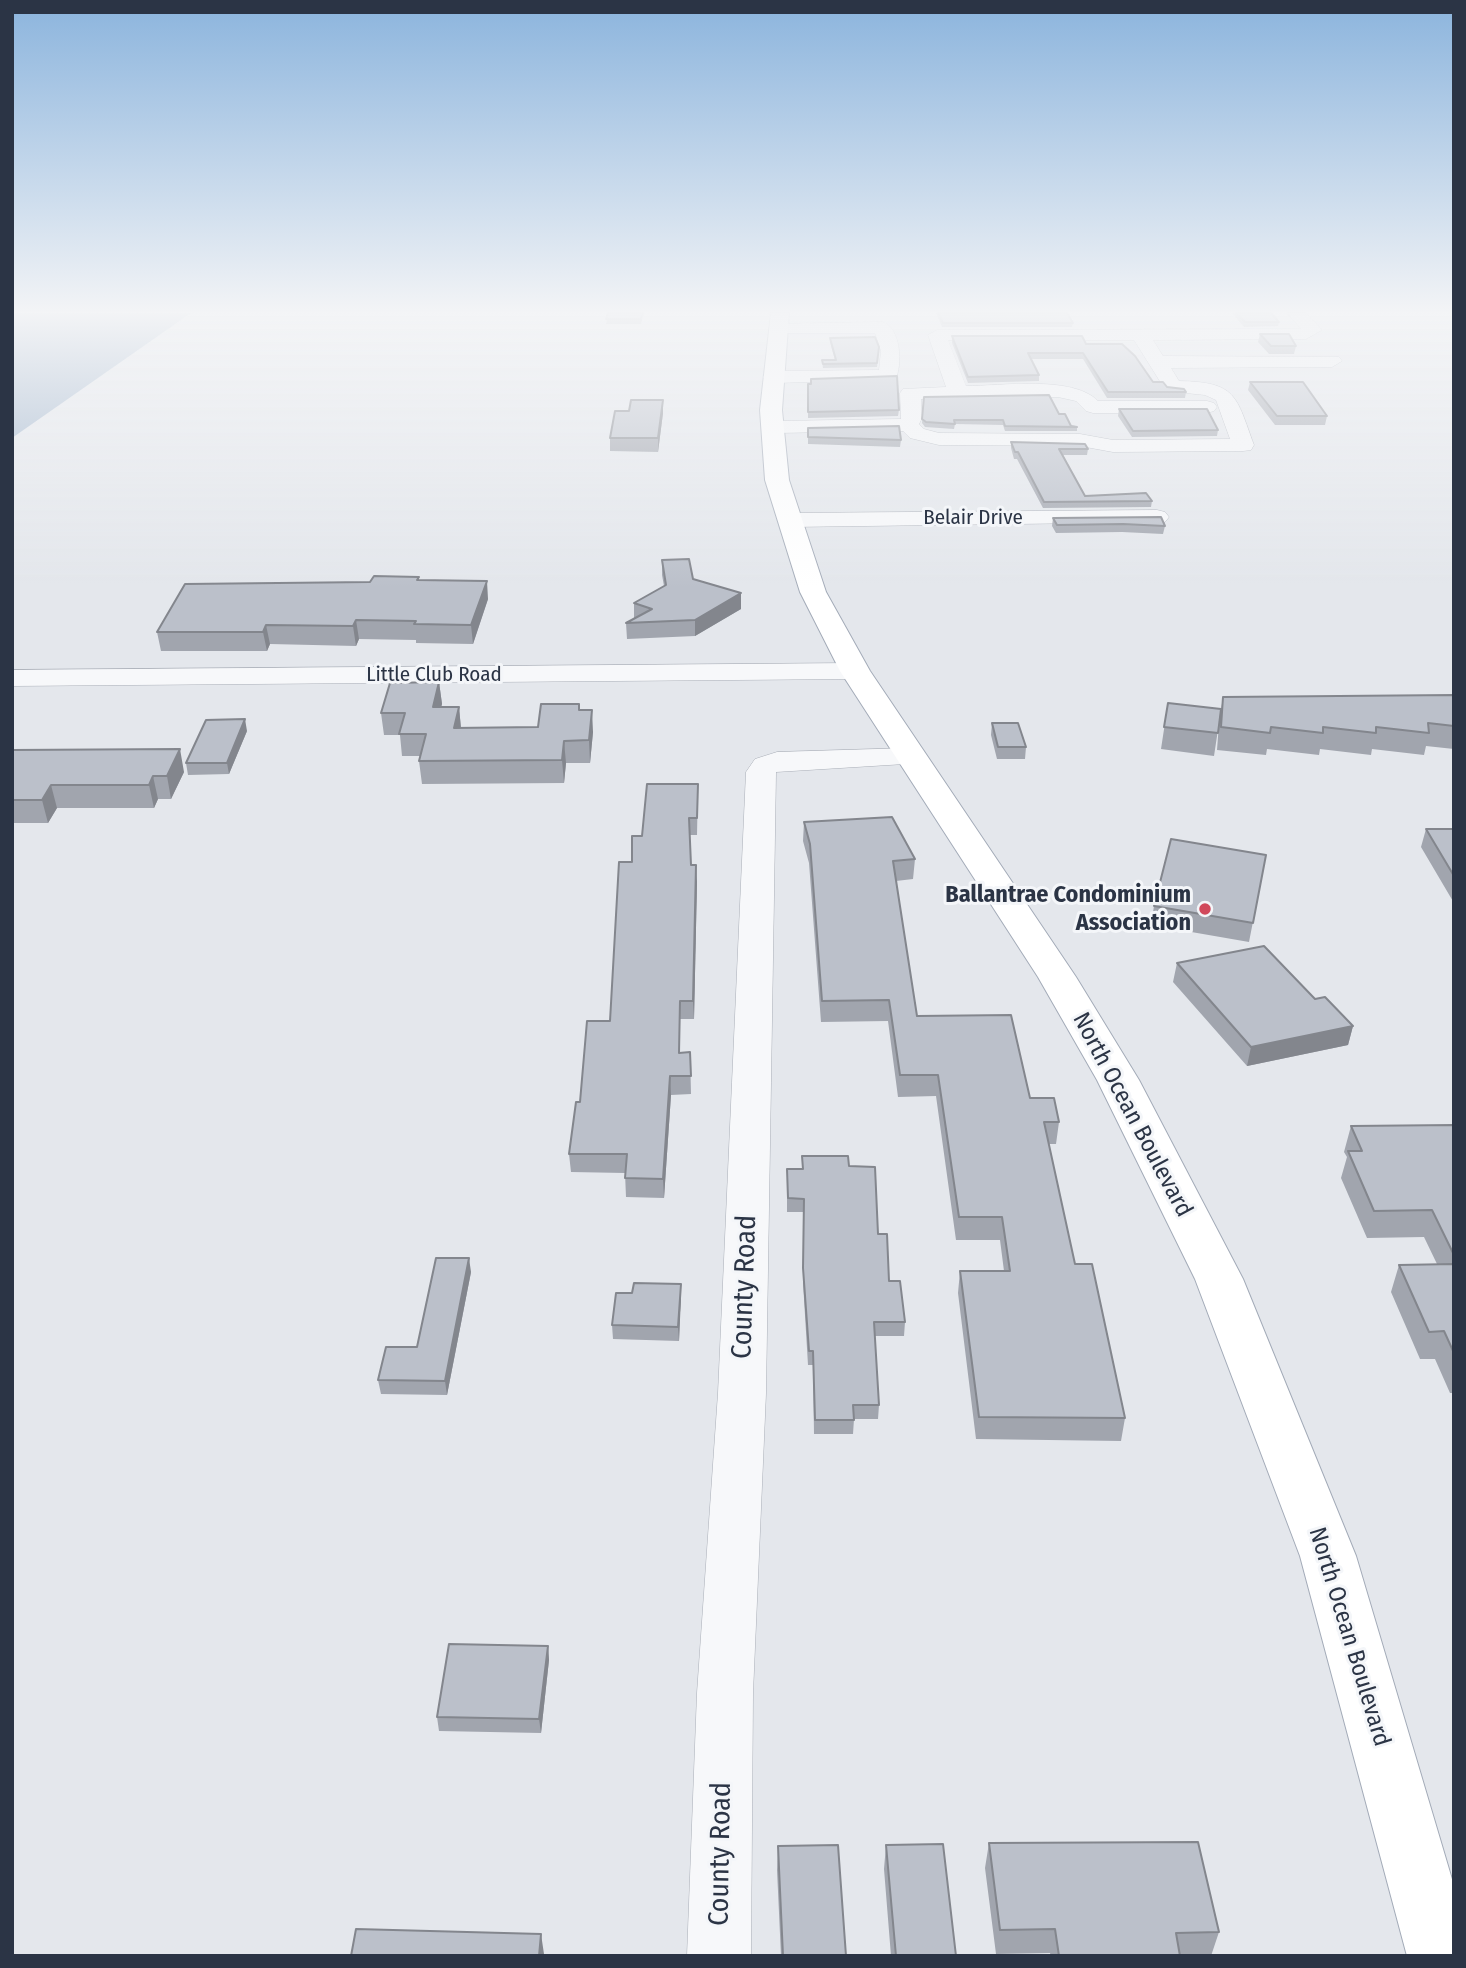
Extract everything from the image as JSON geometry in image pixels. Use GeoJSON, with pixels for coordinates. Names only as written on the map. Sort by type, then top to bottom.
{"type":"FeatureCollection","features":[{"type":"Feature","properties":{"kind":"main road","name":"North Ocean Boulevard"},"geometry":{"type":"LineString","coordinates":[[772,405],[777,480],[799,556],[817,603],[855,671],[1049,966],[1118,1080],[1219,1279],[1328,1556],[1441,1956]]}},
{"type":"Feature","properties":{"kind":"street"},"geometry":{"type":"LineString","coordinates":[[908,425],[912,418],[911,405]]}},
{"type":"Feature","properties":{"kind":"street"},"geometry":{"type":"LineString","coordinates":[[1091,405],[1096,441]]}},
{"type":"Feature","properties":{"kind":"street"},"geometry":{"type":"LineString","coordinates":[[774,427],[908,425],[917,434],[939,439],[1096,441],[1113,446],[1242,446],[1228,407],[1093,407]]}},
{"type":"Feature","properties":{"kind":"street","name":"Belair Drive"},"geometry":{"type":"LineString","coordinates":[[790,520],[1157,517]]}},
{"type":"Feature","properties":{"kind":"street","name":"Little Club Road"},"geometry":{"type":"LineString","coordinates":[[12,678],[855,671]]}},
{"type":"Feature","properties":{"kind":"street","name":"County Road"},"geometry":{"type":"LineString","coordinates":[[719,1956],[725,1693],[742,1393],[761,772],[766,765],[778,761],[910,757]]}},
{"type":"Feature","properties":{"kind":"water"},"geometry":{"type":"Polygon","coordinates":[[[12,405],[59,405],[12,438],[12,405]]]}},
{"type":"Feature","properties":{"kind":"building"},"geometry":{"type":"Polygon","coordinates":[[[630,405],[662,405],[658,438],[610,438],[615,411],[629,411],[630,405]]]}},
{"type":"Feature","properties":{"kind":"building"},"geometry":{"type":"Polygon","coordinates":[[[808,405],[899,405],[899,410],[808,412],[808,405]]]}},
{"type":"Feature","properties":{"kind":"building"},"geometry":{"type":"Polygon","coordinates":[[[923,405],[1054,405],[1059,414],[1065,414],[1071,426],[1077,427],[1005,426],[1003,420],[954,420],[955,424],[926,422],[922,419],[923,405]]]}},
{"type":"Feature","properties":{"kind":"building"},"geometry":{"type":"Polygon","coordinates":[[[1268,405],[1319,405],[1327,416],[1277,416],[1268,405]]]}},
{"type":"Feature","properties":{"kind":"building"},"geometry":{"type":"Polygon","coordinates":[[[1119,409],[1207,409],[1218,430],[1133,431],[1119,409]]]}},
{"type":"Feature","properties":{"kind":"building"},"geometry":{"type":"Polygon","coordinates":[[[899,426],[901,440],[808,437],[808,428],[899,426]]]}},
{"type":"Feature","properties":{"kind":"building"},"geometry":{"type":"Polygon","coordinates":[[[1011,442],[1085,444],[1088,449],[1059,449],[1085,496],[1146,493],[1152,501],[1044,502],[1011,442]]]}},
{"type":"Feature","properties":{"kind":"building"},"geometry":{"type":"Polygon","coordinates":[[[1161,517],[1165,526],[1057,525],[1053,518],[1161,517]]]}},
{"type":"Feature","properties":{"kind":"building"},"geometry":{"type":"Polygon","coordinates":[[[689,559],[693,579],[741,593],[695,620],[626,623],[652,609],[634,603],[666,585],[662,560],[689,559]]]}},
{"type":"Feature","properties":{"kind":"building"},"geometry":{"type":"Polygon","coordinates":[[[374,576],[487,581],[471,625],[356,620],[353,626],[266,625],[263,632],[157,632],[185,584],[370,582],[374,576]]]}},
{"type":"Feature","properties":{"kind":"building"},"geometry":{"type":"Polygon","coordinates":[[[439,682],[433,707],[459,707],[454,728],[538,727],[541,704],[579,704],[579,710],[592,710],[589,740],[564,741],[562,760],[419,761],[426,734],[399,734],[405,713],[381,713],[390,683],[439,682]]]}},
{"type":"Feature","properties":{"kind":"building"},"geometry":{"type":"Polygon","coordinates":[[[1454,695],[1454,726],[1428,723],[1429,733],[1376,727],[1376,733],[1323,727],[1323,733],[1271,727],[1270,733],[1221,727],[1223,697],[1454,695]]]}},
{"type":"Feature","properties":{"kind":"building"},"geometry":{"type":"Polygon","coordinates":[[[1168,703],[1221,709],[1218,733],[1164,727],[1168,703]]]}},
{"type":"Feature","properties":{"kind":"building"},"geometry":{"type":"Polygon","coordinates":[[[245,719],[227,763],[186,763],[206,720],[245,719]]]}},
{"type":"Feature","properties":{"kind":"building"},"geometry":{"type":"Polygon","coordinates":[[[992,723],[1018,723],[1026,747],[998,747],[992,723]]]}},
{"type":"Feature","properties":{"kind":"building"},"geometry":{"type":"Polygon","coordinates":[[[180,749],[167,776],[153,776],[149,785],[51,785],[42,800],[12,800],[12,750],[180,749]]]}},
{"type":"Feature","properties":{"kind":"building"},"geometry":{"type":"Polygon","coordinates":[[[647,784],[698,784],[697,818],[689,818],[691,865],[696,865],[693,1001],[680,1001],[679,1053],[690,1052],[691,1076],[670,1076],[663,1179],[625,1178],[627,1154],[569,1154],[576,1102],[580,1102],[587,1021],[610,1021],[619,862],[632,862],[632,836],[642,836],[647,784]]]}},
{"type":"Feature","properties":{"kind":"building"},"geometry":{"type":"Polygon","coordinates":[[[892,817],[915,859],[893,861],[917,1016],[1011,1015],[1030,1098],[1054,1098],[1059,1122],[1044,1122],[1075,1264],[1092,1264],[1125,1418],[979,1417],[960,1271],[1010,1271],[1002,1217],[959,1217],[938,1075],[900,1075],[889,1000],[822,1001],[810,844],[804,822],[892,817]]]}},
{"type":"Feature","properties":{"kind":"building"},"geometry":{"type":"Polygon","coordinates":[[[1426,829],[1454,829],[1454,876],[1426,829]]]}},
{"type":"Feature","properties":{"kind":"building","name":"Ballantrae Condominium Association"},"geometry":{"type":"Polygon","coordinates":[[[1171,839],[1266,855],[1253,923],[1154,906],[1171,839]]]}},
{"type":"Feature","properties":{"kind":"building"},"geometry":{"type":"Polygon","coordinates":[[[1264,946],[1315,999],[1325,997],[1353,1026],[1251,1047],[1177,963],[1264,946]]]}},
{"type":"Feature","properties":{"kind":"building"},"geometry":{"type":"Polygon","coordinates":[[[1454,1125],[1454,1255],[1432,1210],[1374,1211],[1348,1151],[1362,1151],[1351,1126],[1454,1125]]]}},
{"type":"Feature","properties":{"kind":"building"},"geometry":{"type":"Polygon","coordinates":[[[802,1156],[848,1156],[849,1166],[875,1167],[878,1234],[887,1234],[889,1281],[900,1281],[905,1322],[874,1322],[879,1405],[853,1405],[854,1420],[815,1420],[813,1351],[809,1351],[803,1268],[804,1199],[788,1198],[787,1169],[803,1169],[802,1156]]]}},
{"type":"Feature","properties":{"kind":"building"},"geometry":{"type":"Polygon","coordinates":[[[436,1258],[469,1258],[445,1381],[378,1380],[386,1347],[417,1347],[436,1258]]]}},
{"type":"Feature","properties":{"kind":"building"},"geometry":{"type":"Polygon","coordinates":[[[1454,1264],[1454,1353],[1444,1331],[1429,1332],[1399,1265],[1454,1264]]]}},
{"type":"Feature","properties":{"kind":"building"},"geometry":{"type":"Polygon","coordinates":[[[634,1283],[681,1284],[678,1327],[612,1325],[616,1293],[632,1293],[634,1283]]]}},
{"type":"Feature","properties":{"kind":"building"},"geometry":{"type":"Polygon","coordinates":[[[449,1644],[548,1646],[539,1719],[437,1717],[449,1644]]]}},
{"type":"Feature","properties":{"kind":"building"},"geometry":{"type":"Polygon","coordinates":[[[1198,1842],[1219,1932],[1176,1933],[1180,1956],[1059,1956],[1055,1929],[1000,1930],[989,1843],[1198,1842]]]}},
{"type":"Feature","properties":{"kind":"building"},"geometry":{"type":"Polygon","coordinates":[[[943,1844],[956,1956],[896,1956],[886,1845],[943,1844]]]}},
{"type":"Feature","properties":{"kind":"building"},"geometry":{"type":"Polygon","coordinates":[[[838,1845],[846,1956],[783,1956],[778,1846],[838,1845]]]}},
{"type":"Feature","properties":{"kind":"building"},"geometry":{"type":"Polygon","coordinates":[[[356,1929],[541,1934],[539,1956],[351,1956],[356,1929]]]}},
{"type":"Feature","properties":{"kind":"place","name":"Ballantrae Condominium Association"},"geometry":{"type":"Point","coordinates":[1205,909]}}]}
